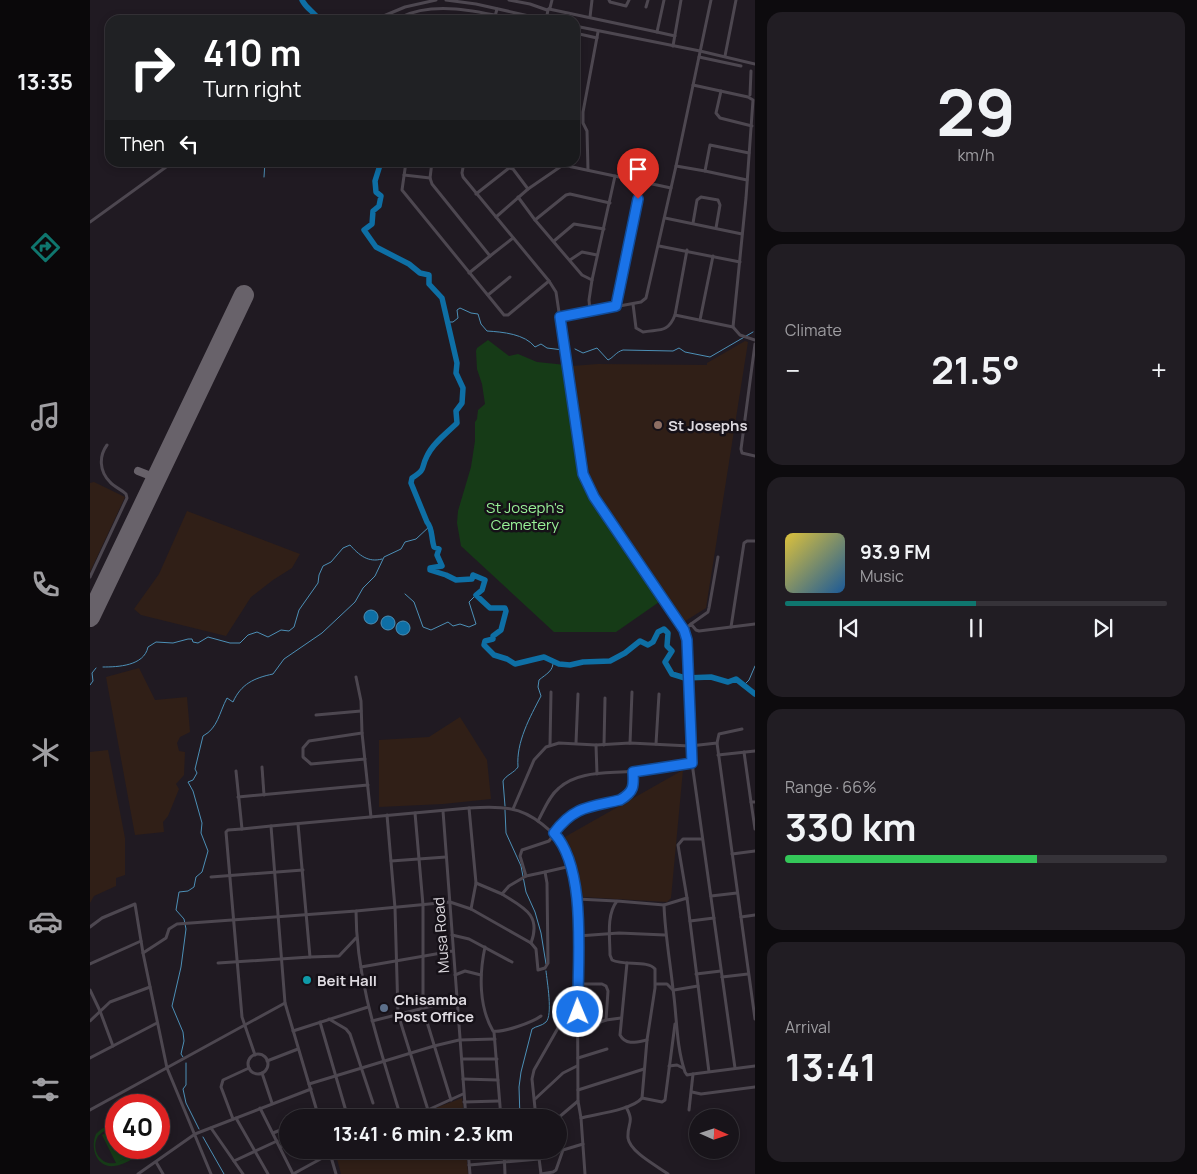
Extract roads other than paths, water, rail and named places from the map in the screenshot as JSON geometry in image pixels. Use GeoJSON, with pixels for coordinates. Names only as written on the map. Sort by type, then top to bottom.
{"type":"FeatureCollection","features":[{"type":"Feature","properties":{"kind":"street"},"geometry":{"type":"LineString","coordinates":[[386,15],[406,7],[436,0]]}},
{"type":"Feature","properties":{"kind":"street"},"geometry":{"type":"LineString","coordinates":[[446,0],[476,2],[524,15]]}},
{"type":"Feature","properties":{"kind":"street"},"geometry":{"type":"LineString","coordinates":[[509,0],[531,2],[549,10],[578,15]]}},
{"type":"Feature","properties":{"kind":"street"},"geometry":{"type":"LineString","coordinates":[[548,15],[552,0]]}},
{"type":"Feature","properties":{"kind":"street"},"geometry":{"type":"LineString","coordinates":[[590,17],[592,0]]}},
{"type":"Feature","properties":{"kind":"street"},"geometry":{"type":"LineString","coordinates":[[609,0],[610,2],[626,6],[629,0]]}},
{"type":"Feature","properties":{"kind":"street"},"geometry":{"type":"LineString","coordinates":[[646,8],[648,0]]}},
{"type":"Feature","properties":{"kind":"street"},"geometry":{"type":"LineString","coordinates":[[657,32],[664,0]]}},
{"type":"Feature","properties":{"kind":"street"},"geometry":{"type":"LineString","coordinates":[[673,46],[681,0]]}},
{"type":"Feature","properties":{"kind":"street"},"geometry":{"type":"LineString","coordinates":[[560,317],[633,304],[641,302],[646,298],[659,246],[711,0]]}},
{"type":"Feature","properties":{"kind":"street"},"geometry":{"type":"LineString","coordinates":[[725,56],[736,0]]}},
{"type":"Feature","properties":{"kind":"street"},"geometry":{"type":"LineString","coordinates":[[405,15],[433,10],[467,10],[495,15],[497,9]]}},
{"type":"Feature","properties":{"kind":"street"},"geometry":{"type":"LineString","coordinates":[[580,15],[675,36]]}},
{"type":"Feature","properties":{"kind":"street"},"geometry":{"type":"LineString","coordinates":[[580,27],[725,56],[754,64]]}},
{"type":"Feature","properties":{"kind":"street"},"geometry":{"type":"LineString","coordinates":[[588,170],[587,131],[583,123],[583,112],[598,32]]}},
{"type":"Feature","properties":{"kind":"street"},"geometry":{"type":"LineString","coordinates":[[580,34],[597,38]]}},
{"type":"Feature","properties":{"kind":"street"},"geometry":{"type":"LineString","coordinates":[[699,57],[741,66]]}},
{"type":"Feature","properties":{"kind":"street"},"geometry":{"type":"LineString","coordinates":[[750,95],[751,71]]}},
{"type":"Feature","properties":{"kind":"street"},"geometry":{"type":"LineString","coordinates":[[693,85],[752,98],[753,102],[733,327]]}},
{"type":"Feature","properties":{"kind":"street"},"geometry":{"type":"LineString","coordinates":[[721,91],[717,116],[752,126]]}},
{"type":"Feature","properties":{"kind":"street"},"geometry":{"type":"LineString","coordinates":[[705,171],[710,146],[749,153]]}},
{"type":"Feature","properties":{"kind":"street"},"geometry":{"type":"LineString","coordinates":[[676,166],[747,180]]}},
{"type":"Feature","properties":{"kind":"street"},"geometry":{"type":"LineString","coordinates":[[90,222],[165,167]]}},
{"type":"Feature","properties":{"kind":"street"},"geometry":{"type":"LineString","coordinates":[[405,167],[402,190],[504,315],[507,315],[550,281]]}},
{"type":"Feature","properties":{"kind":"street"},"geometry":{"type":"LineString","coordinates":[[431,167],[430,178],[432,184],[490,256]]}},
{"type":"Feature","properties":{"kind":"street"},"geometry":{"type":"LineString","coordinates":[[463,167],[462,175],[476,194],[550,281],[556,292],[583,474],[594,497],[684,630],[687,640],[690,680],[690,746],[735,1068]]}},
{"type":"Feature","properties":{"kind":"street"},"geometry":{"type":"LineString","coordinates":[[496,217],[528,189],[559,167]]}},
{"type":"Feature","properties":{"kind":"street"},"geometry":{"type":"LineString","coordinates":[[576,167],[671,188]]}},
{"type":"Feature","properties":{"kind":"street"},"geometry":{"type":"LineString","coordinates":[[476,194],[508,168],[513,169],[528,189]]}},
{"type":"Feature","properties":{"kind":"street"},"geometry":{"type":"LineString","coordinates":[[404,175],[430,178]]}},
{"type":"Feature","properties":{"kind":"street"},"geometry":{"type":"LineString","coordinates":[[590,311],[589,300],[592,280],[615,176]]}},
{"type":"Feature","properties":{"kind":"street"},"geometry":{"type":"LineString","coordinates":[[616,306],[641,181]]}},
{"type":"Feature","properties":{"kind":"street"},"geometry":{"type":"LineString","coordinates":[[535,220],[566,195],[570,194],[610,203]]}},
{"type":"Feature","properties":{"kind":"street"},"geometry":{"type":"LineString","coordinates":[[518,198],[582,275],[592,280]]}},
{"type":"Feature","properties":{"kind":"street"},"geometry":{"type":"LineString","coordinates":[[693,223],[698,198],[718,200],[720,205],[716,228]]}},
{"type":"Feature","properties":{"kind":"street"},"geometry":{"type":"LineString","coordinates":[[665,218],[742,234]]}},
{"type":"Feature","properties":{"kind":"street"},"geometry":{"type":"LineString","coordinates":[[554,241],[574,224],[604,229]]}},
{"type":"Feature","properties":{"kind":"street"},"geometry":{"type":"LineString","coordinates":[[469,273],[513,238]]}},
{"type":"Feature","properties":{"kind":"street"},"geometry":{"type":"LineString","coordinates":[[659,246],[687,250],[740,262]]}},
{"type":"Feature","properties":{"kind":"street"},"geometry":{"type":"LineString","coordinates":[[633,304],[636,328],[643,332],[668,328],[674,315],[687,250]]}},
{"type":"Feature","properties":{"kind":"street"},"geometry":{"type":"LineString","coordinates":[[570,260],[582,252],[597,255]]}},
{"type":"Feature","properties":{"kind":"street"},"geometry":{"type":"LineString","coordinates":[[700,320],[713,256]]}},
{"type":"Feature","properties":{"kind":"street"},"geometry":{"type":"LineString","coordinates":[[488,295],[510,277]]}},
{"type":"Feature","properties":{"kind":"street"},"geometry":{"type":"LineString","coordinates":[[674,315],[733,327],[740,335],[754,342],[741,449],[742,453],[754,456]]}},
{"type":"Feature","properties":{"kind":"street"},"geometry":{"type":"LineString","coordinates":[[90,577],[127,498],[126,494],[109,481],[104,474],[101,457],[107,445]]}},
{"type":"Feature","properties":{"kind":"street"},"geometry":{"type":"LineString","coordinates":[[731,627],[744,543],[747,540],[754,541]]}},
{"type":"Feature","properties":{"kind":"street"},"geometry":{"type":"LineString","coordinates":[[684,630],[709,608],[718,557]]}},
{"type":"Feature","properties":{"kind":"street"},"geometry":{"type":"LineString","coordinates":[[690,624],[699,631],[754,624]]}},
{"type":"Feature","properties":{"kind":"street"},"geometry":{"type":"LineString","coordinates":[[356,677],[361,701],[362,733],[371,817]]}},
{"type":"Feature","properties":{"kind":"street"},"geometry":{"type":"LineString","coordinates":[[550,745],[551,692]]}},
{"type":"Feature","properties":{"kind":"street"},"geometry":{"type":"LineString","coordinates":[[630,743],[632,692]]}},
{"type":"Feature","properties":{"kind":"street"},"geometry":{"type":"LineString","coordinates":[[576,743],[578,694]]}},
{"type":"Feature","properties":{"kind":"street"},"geometry":{"type":"LineString","coordinates":[[656,744],[659,694]]}},
{"type":"Feature","properties":{"kind":"street"},"geometry":{"type":"LineString","coordinates":[[604,745],[605,698]]}},
{"type":"Feature","properties":{"kind":"street"},"geometry":{"type":"LineString","coordinates":[[316,715],[361,711]]}},
{"type":"Feature","properties":{"kind":"street"},"geometry":{"type":"LineString","coordinates":[[742,729],[719,734],[717,743],[754,1019]]}},
{"type":"Feature","properties":{"kind":"street"},"geometry":{"type":"LineString","coordinates":[[362,733],[309,741],[304,748],[303,758],[311,764],[365,759]]}},
{"type":"Feature","properties":{"kind":"street"},"geometry":{"type":"LineString","coordinates":[[513,809],[534,760],[537,755],[550,745],[576,743],[596,746],[630,743],[690,746],[717,743]]}},
{"type":"Feature","properties":{"kind":"street"},"geometry":{"type":"LineString","coordinates":[[596,746],[597,774]]}},
{"type":"Feature","properties":{"kind":"street"},"geometry":{"type":"LineString","coordinates":[[718,755],[754,751]]}},
{"type":"Feature","properties":{"kind":"street"},"geometry":{"type":"LineString","coordinates":[[744,752],[753,802],[754,829]]}},
{"type":"Feature","properties":{"kind":"street"},"geometry":{"type":"LineString","coordinates":[[538,821],[552,795],[558,788],[575,778],[692,763]]}},
{"type":"Feature","properties":{"kind":"street"},"geometry":{"type":"LineString","coordinates":[[262,767],[264,795]]}},
{"type":"Feature","properties":{"kind":"street"},"geometry":{"type":"LineString","coordinates":[[236,771],[242,829]]}},
{"type":"Feature","properties":{"kind":"street"},"geometry":{"type":"LineString","coordinates":[[523,878],[520,852],[524,848],[550,841],[560,825],[576,811],[620,800],[626,796],[631,792],[634,784],[633,772]]}},
{"type":"Feature","properties":{"kind":"street"},"geometry":{"type":"LineString","coordinates":[[238,798],[368,785]]}},
{"type":"Feature","properties":{"kind":"street"},"geometry":{"type":"LineString","coordinates":[[255,1055],[242,1017],[226,832],[228,830],[469,808],[500,807],[527,814],[554,833],[565,851],[571,866],[577,899],[578,1102],[585,1174]]}},
{"type":"Feature","properties":{"kind":"street"},"geometry":{"type":"LineString","coordinates":[[469,808],[476,883],[471,909]]}},
{"type":"Feature","properties":{"kind":"street","name":"Musa Road"},"geometry":{"type":"LineString","coordinates":[[443,811],[465,1109]]}},
{"type":"Feature","properties":{"kind":"street"},"geometry":{"type":"LineString","coordinates":[[415,813],[423,905],[423,1009],[451,1100]]}},
{"type":"Feature","properties":{"kind":"street"},"geometry":{"type":"LineString","coordinates":[[387,816],[395,908],[398,1014],[428,1109]]}},
{"type":"Feature","properties":{"kind":"street"},"geometry":{"type":"LineString","coordinates":[[298,824],[310,956]]}},
{"type":"Feature","properties":{"kind":"street"},"geometry":{"type":"LineString","coordinates":[[271,826],[285,1003],[317,1109]]}},
{"type":"Feature","properties":{"kind":"street"},"geometry":{"type":"LineString","coordinates":[[702,839],[683,839],[678,844],[687,898],[709,1072]]}},
{"type":"Feature","properties":{"kind":"street"},"geometry":{"type":"LineString","coordinates":[[732,854],[754,851]]}},
{"type":"Feature","properties":{"kind":"street"},"geometry":{"type":"LineString","coordinates":[[391,861],[446,857]]}},
{"type":"Feature","properties":{"kind":"street"},"geometry":{"type":"LineString","coordinates":[[502,894],[509,886],[523,878],[571,866]]}},
{"type":"Feature","properties":{"kind":"street"},"geometry":{"type":"LineString","coordinates":[[211,877],[274,874],[303,870]]}},
{"type":"Feature","properties":{"kind":"street"},"geometry":{"type":"LineString","coordinates":[[143,953],[166,938],[171,927],[177,924],[395,908],[450,902],[471,909],[531,943],[536,950],[538,970],[547,968],[548,963],[547,883],[545,872]]}},
{"type":"Feature","properties":{"kind":"street"},"geometry":{"type":"LineString","coordinates":[[476,883],[502,894],[528,911],[534,928],[531,943]]}},
{"type":"Feature","properties":{"kind":"street"},"geometry":{"type":"LineString","coordinates":[[711,896],[737,893]]}},
{"type":"Feature","properties":{"kind":"street"},"geometry":{"type":"LineString","coordinates":[[577,899],[664,905],[687,898]]}},
{"type":"Feature","properties":{"kind":"street"},"geometry":{"type":"LineString","coordinates":[[581,1118],[626,1107],[638,1102],[642,1098],[647,1040],[656,984],[655,969],[653,966],[619,963],[611,959],[610,918],[613,906],[617,901]]}},
{"type":"Feature","properties":{"kind":"street"},"geometry":{"type":"LineString","coordinates":[[90,927],[96,921],[134,904],[167,1068],[210,1173],[205,1174]]}},
{"type":"Feature","properties":{"kind":"street"},"geometry":{"type":"LineString","coordinates":[[664,905],[665,935],[674,990],[676,1021],[683,1068],[686,1074],[754,1066]]}},
{"type":"Feature","properties":{"kind":"street"},"geometry":{"type":"LineString","coordinates":[[356,911],[356,938],[368,1007],[398,1109]]}},
{"type":"Feature","properties":{"kind":"street"},"geometry":{"type":"LineString","coordinates":[[741,917],[754,915]]}},
{"type":"Feature","properties":{"kind":"street"},"geometry":{"type":"LineString","coordinates":[[690,921],[714,918]]}},
{"type":"Feature","properties":{"kind":"street"},"geometry":{"type":"LineString","coordinates":[[578,936],[610,934],[665,935]]}},
{"type":"Feature","properties":{"kind":"street"},"geometry":{"type":"LineString","coordinates":[[452,935],[469,940],[512,962]]}},
{"type":"Feature","properties":{"kind":"street"},"geometry":{"type":"LineString","coordinates":[[218,963],[310,956],[339,956],[356,938]]}},
{"type":"Feature","properties":{"kind":"street"},"geometry":{"type":"LineString","coordinates":[[90,964],[141,941]]}},
{"type":"Feature","properties":{"kind":"street"},"geometry":{"type":"LineString","coordinates":[[484,947],[481,974],[486,1016],[494,1032],[495,1039],[500,1109]]}},
{"type":"Feature","properties":{"kind":"street"},"geometry":{"type":"LineString","coordinates":[[361,967],[453,951]]}},
{"type":"Feature","properties":{"kind":"street"},"geometry":{"type":"LineString","coordinates":[[627,963],[619,1032],[623,1040],[632,1043],[647,1040]]}},
{"type":"Feature","properties":{"kind":"street"},"geometry":{"type":"LineString","coordinates":[[455,975],[465,971],[481,974]]}},
{"type":"Feature","properties":{"kind":"street"},"geometry":{"type":"LineString","coordinates":[[696,974],[722,971]]}},
{"type":"Feature","properties":{"kind":"street"},"geometry":{"type":"LineString","coordinates":[[722,977],[748,974]]}},
{"type":"Feature","properties":{"kind":"street"},"geometry":{"type":"LineString","coordinates":[[578,984],[602,984],[606,986],[608,991],[606,1020]]}},
{"type":"Feature","properties":{"kind":"street"},"geometry":{"type":"LineString","coordinates":[[656,984],[667,984],[674,990]]}},
{"type":"Feature","properties":{"kind":"street"},"geometry":{"type":"LineString","coordinates":[[674,990],[698,986]]}},
{"type":"Feature","properties":{"kind":"street"},"geometry":{"type":"LineString","coordinates":[[90,1021],[110,1002],[150,987]]}},
{"type":"Feature","properties":{"kind":"street"},"geometry":{"type":"LineString","coordinates":[[90,990],[113,1046]]}},
{"type":"Feature","properties":{"kind":"street"},"geometry":{"type":"LineString","coordinates":[[372,1021],[456,1000]]}},
{"type":"Feature","properties":{"kind":"street"},"geometry":{"type":"LineString","coordinates":[[90,1110],[285,1003]]}},
{"type":"Feature","properties":{"kind":"street"},"geometry":{"type":"LineString","coordinates":[[293,1031],[368,1007]]}},
{"type":"Feature","properties":{"kind":"street"},"geometry":{"type":"LineString","coordinates":[[535,1109],[532,1080],[534,1070],[566,1014],[578,1012]]}},
{"type":"Feature","properties":{"kind":"street"},"geometry":{"type":"LineString","coordinates":[[494,1032],[529,1022],[541,1016]]}},
{"type":"Feature","properties":{"kind":"street"},"geometry":{"type":"LineString","coordinates":[[578,1030],[606,1020],[620,1018]]}},
{"type":"Feature","properties":{"kind":"street"},"geometry":{"type":"LineString","coordinates":[[329,1019],[349,1032],[372,1103]]}},
{"type":"Feature","properties":{"kind":"street"},"geometry":{"type":"LineString","coordinates":[[642,1098],[662,1102],[665,1100],[676,1021]]}},
{"type":"Feature","properties":{"kind":"street"},"geometry":{"type":"LineString","coordinates":[[320,1022],[346,1109]]}},
{"type":"Feature","properties":{"kind":"street"},"geometry":{"type":"LineString","coordinates":[[90,1058],[157,1023]]}},
{"type":"Feature","properties":{"kind":"street"},"geometry":{"type":"LineString","coordinates":[[309,1084],[434,1046],[459,1040],[495,1039]]}},
{"type":"Feature","properties":{"kind":"street"},"geometry":{"type":"LineString","coordinates":[[267,1061],[298,1049]]}},
{"type":"Feature","properties":{"kind":"street"},"geometry":{"type":"LineString","coordinates":[[578,1058],[608,1049]]}},
{"type":"Feature","properties":{"kind":"street"},"geometry":{"type":"LineString","coordinates":[[255,1055],[261,1055],[267,1061],[268,1067],[262,1073],[255,1073],[249,1068],[249,1060],[255,1055]]}},
{"type":"Feature","properties":{"kind":"street"},"geometry":{"type":"LineString","coordinates":[[462,1059],[497,1059]]}},
{"type":"Feature","properties":{"kind":"street"},"geometry":{"type":"LineString","coordinates":[[669,1066],[677,1065],[683,1068]]}},
{"type":"Feature","properties":{"kind":"street"},"geometry":{"type":"LineString","coordinates":[[534,1100],[556,1078],[577,1066]]}},
{"type":"Feature","properties":{"kind":"street"},"geometry":{"type":"LineString","coordinates":[[249,1068],[223,1080],[221,1084],[234,1119],[268,1174]]}},
{"type":"Feature","properties":{"kind":"street"},"geometry":{"type":"LineString","coordinates":[[578,1090],[644,1069]]}},
{"type":"Feature","properties":{"kind":"street"},"geometry":{"type":"LineString","coordinates":[[262,1073],[272,1103]]}},
{"type":"Feature","properties":{"kind":"street"},"geometry":{"type":"LineString","coordinates":[[689,1109],[694,1074]]}},
{"type":"Feature","properties":{"kind":"street"},"geometry":{"type":"LineString","coordinates":[[463,1080],[498,1080]]}},
{"type":"Feature","properties":{"kind":"street"},"geometry":{"type":"LineString","coordinates":[[692,1092],[701,1094],[754,1087]]}},
{"type":"Feature","properties":{"kind":"street"},"geometry":{"type":"LineString","coordinates":[[138,1174],[195,1134],[311,1089]]}},
{"type":"Feature","properties":{"kind":"street"},"geometry":{"type":"LineString","coordinates":[[430,1109],[463,1094]]}},
{"type":"Feature","properties":{"kind":"street"},"geometry":{"type":"LineString","coordinates":[[464,1102],[499,1101]]}},
{"type":"Feature","properties":{"kind":"street"},"geometry":{"type":"LineString","coordinates":[[567,1111],[578,1102]]}},
{"type":"Feature","properties":{"kind":"street"},"geometry":{"type":"LineString","coordinates":[[626,1107],[632,1121],[628,1139],[632,1148],[668,1174]]}},
{"type":"Feature","properties":{"kind":"street"},"geometry":{"type":"LineString","coordinates":[[260,1108],[279,1145]]}},
{"type":"Feature","properties":{"kind":"street"},"geometry":{"type":"LineString","coordinates":[[211,1128],[243,1174]]}},
{"type":"Feature","properties":{"kind":"street"},"geometry":{"type":"LineString","coordinates":[[273,1133],[279,1131]]}},
{"type":"Feature","properties":{"kind":"street"},"geometry":{"type":"LineString","coordinates":[[234,1162],[277,1142]]}},
{"type":"Feature","properties":{"kind":"street"},"geometry":{"type":"LineString","coordinates":[[469,1165],[539,1159],[541,1174],[553,1172],[556,1170],[563,1150],[583,1144]]}},
{"type":"Feature","properties":{"kind":"street"},"geometry":{"type":"LineString","coordinates":[[286,1159],[293,1174],[318,1159]]}},
{"type":"Feature","properties":{"kind":"street"},"geometry":{"type":"LineString","coordinates":[[331,1159],[336,1174]]}},
{"type":"Feature","properties":{"kind":"street"},"geometry":{"type":"LineString","coordinates":[[469,1159],[470,1174]]}},
{"type":"Feature","properties":{"kind":"street"},"geometry":{"type":"LineString","coordinates":[[505,1159],[506,1174]]}},
{"type":"Feature","properties":{"kind":"street"},"geometry":{"type":"LineString","coordinates":[[156,1162],[163,1174]]}},
{"type":"Feature","properties":{"kind":"water"},"geometry":{"type":"Polygon","coordinates":[[[371,610],[376,612],[378,617],[376,622],[371,624],[366,622],[364,617],[366,612],[371,610]]]}},
{"type":"Feature","properties":{"kind":"water"},"geometry":{"type":"Polygon","coordinates":[[[388,616],[393,618],[395,623],[393,628],[388,630],[383,628],[381,623],[383,618],[388,616]]]}},
{"type":"Feature","properties":{"kind":"water"},"geometry":{"type":"Polygon","coordinates":[[[403,621],[408,623],[410,628],[408,633],[403,635],[398,633],[396,628],[398,623],[403,621]]]}},
{"type":"Feature","properties":{"kind":"waterway"},"geometry":{"type":"LineString","coordinates":[[302,0],[316,15]]}},
{"type":"Feature","properties":{"kind":"waterway"},"geometry":{"type":"LineString","coordinates":[[264,177],[265,167]]}},
{"type":"Feature","properties":{"kind":"waterway"},"geometry":{"type":"LineString","coordinates":[[379,167],[375,181],[376,192],[381,196],[379,206],[373,211],[372,224],[364,230],[376,247],[409,264],[420,273],[429,275],[429,284],[442,298],[457,363],[456,373],[463,388],[462,403],[456,411],[457,423],[433,447],[421,470],[412,478],[411,483],[430,528],[434,547],[439,549],[437,555],[442,566],[430,568],[430,570],[456,580],[472,579],[473,575],[485,580],[482,590],[476,595],[490,608],[505,608],[506,611],[501,630],[493,636],[493,639],[485,641],[484,645],[494,655],[515,664],[544,657],[559,664],[570,665],[583,662],[610,661],[625,653],[640,641],[648,645],[653,642],[658,632],[664,629],[668,633],[667,646],[672,651],[665,662],[672,674],[685,678],[711,677],[728,682],[736,679],[755,694]]}},
{"type":"Feature","properties":{"kind":"waterway"},"geometry":{"type":"LineString","coordinates":[[448,322],[453,322],[458,318],[457,310],[460,308],[478,314],[481,324],[487,331],[520,336],[535,347],[541,344],[547,348],[563,350]]}},
{"type":"Feature","properties":{"kind":"waterway"},"geometry":{"type":"LineString","coordinates":[[575,349],[583,353],[597,348],[608,360],[623,350],[673,351],[679,348],[685,352],[710,357],[753,332]]}},
{"type":"Feature","properties":{"kind":"waterway"},"geometry":{"type":"LineString","coordinates":[[183,1057],[181,1054],[184,1041],[183,1032],[172,1006],[181,967],[186,929],[184,919],[176,910],[179,892],[188,891],[194,887],[196,877],[202,872],[208,851],[201,833],[202,823],[193,791],[188,782],[193,780],[197,773],[195,769],[203,736],[212,729],[227,698],[233,702],[244,686],[254,680],[273,674],[284,659],[322,633],[355,602],[363,588],[375,576],[384,557],[401,549],[405,542],[416,539],[430,526]]}},
{"type":"Feature","properties":{"kind":"waterway"},"geometry":{"type":"LineString","coordinates":[[103,667],[123,666],[136,662],[146,653],[148,647],[156,642],[173,643],[192,639],[193,642],[198,643],[208,637],[230,643],[240,643],[248,635],[257,632],[268,637],[281,630],[289,631],[294,627],[299,610],[318,583],[323,566],[331,562],[343,548],[350,545],[368,559],[382,559]]}},
{"type":"Feature","properties":{"kind":"waterway"},"geometry":{"type":"LineString","coordinates":[[405,594],[414,602],[423,627],[431,630],[448,622],[453,626],[460,624],[469,627],[476,624],[469,602],[476,595]]}},
{"type":"Feature","properties":{"kind":"waterway"},"geometry":{"type":"LineString","coordinates":[[505,806],[503,781],[518,767],[521,739],[541,696],[538,687],[539,680],[551,670],[553,661]]}},
{"type":"Feature","properties":{"kind":"waterway"},"geometry":{"type":"LineString","coordinates":[[744,685],[749,680],[755,666]]}},
{"type":"Feature","properties":{"kind":"waterway"},"geometry":{"type":"LineString","coordinates":[[90,685],[93,681],[92,673],[96,668]]}},
{"type":"Feature","properties":{"kind":"waterway"},"geometry":{"type":"LineString","coordinates":[[505,810],[506,833],[521,866],[526,892],[535,912],[541,933],[546,964]]}},
{"type":"Feature","properties":{"kind":"waterway"},"geometry":{"type":"LineString","coordinates":[[520,1109],[521,1072],[532,1029],[546,1022],[548,1018],[549,998],[546,971]]}},
{"type":"Feature","properties":{"kind":"waterway"},"geometry":{"type":"LineString","coordinates":[[186,1063],[186,1085],[183,1089],[186,1103],[199,1129]]}},
{"type":"Feature","properties":{"kind":"waterway"},"geometry":{"type":"LineString","coordinates":[[203,1137],[224,1174]]}},
{"type":"Feature","properties":{"kind":"place","name":"St Josephs"},"geometry":{"type":"Point","coordinates":[658,425]}},
{"type":"Feature","properties":{"kind":"place","name":"Beit Hall"},"geometry":{"type":"Point","coordinates":[307,980]}},
{"type":"Feature","properties":{"kind":"place","name":"Chisamba Post Office"},"geometry":{"type":"Point","coordinates":[384,1008]}},
{"type":"Feature","properties":{"kind":"park label","name":"St Joseph's Cemetery"},"geometry":{"type":"Point","coordinates":[525,516]}}]}
